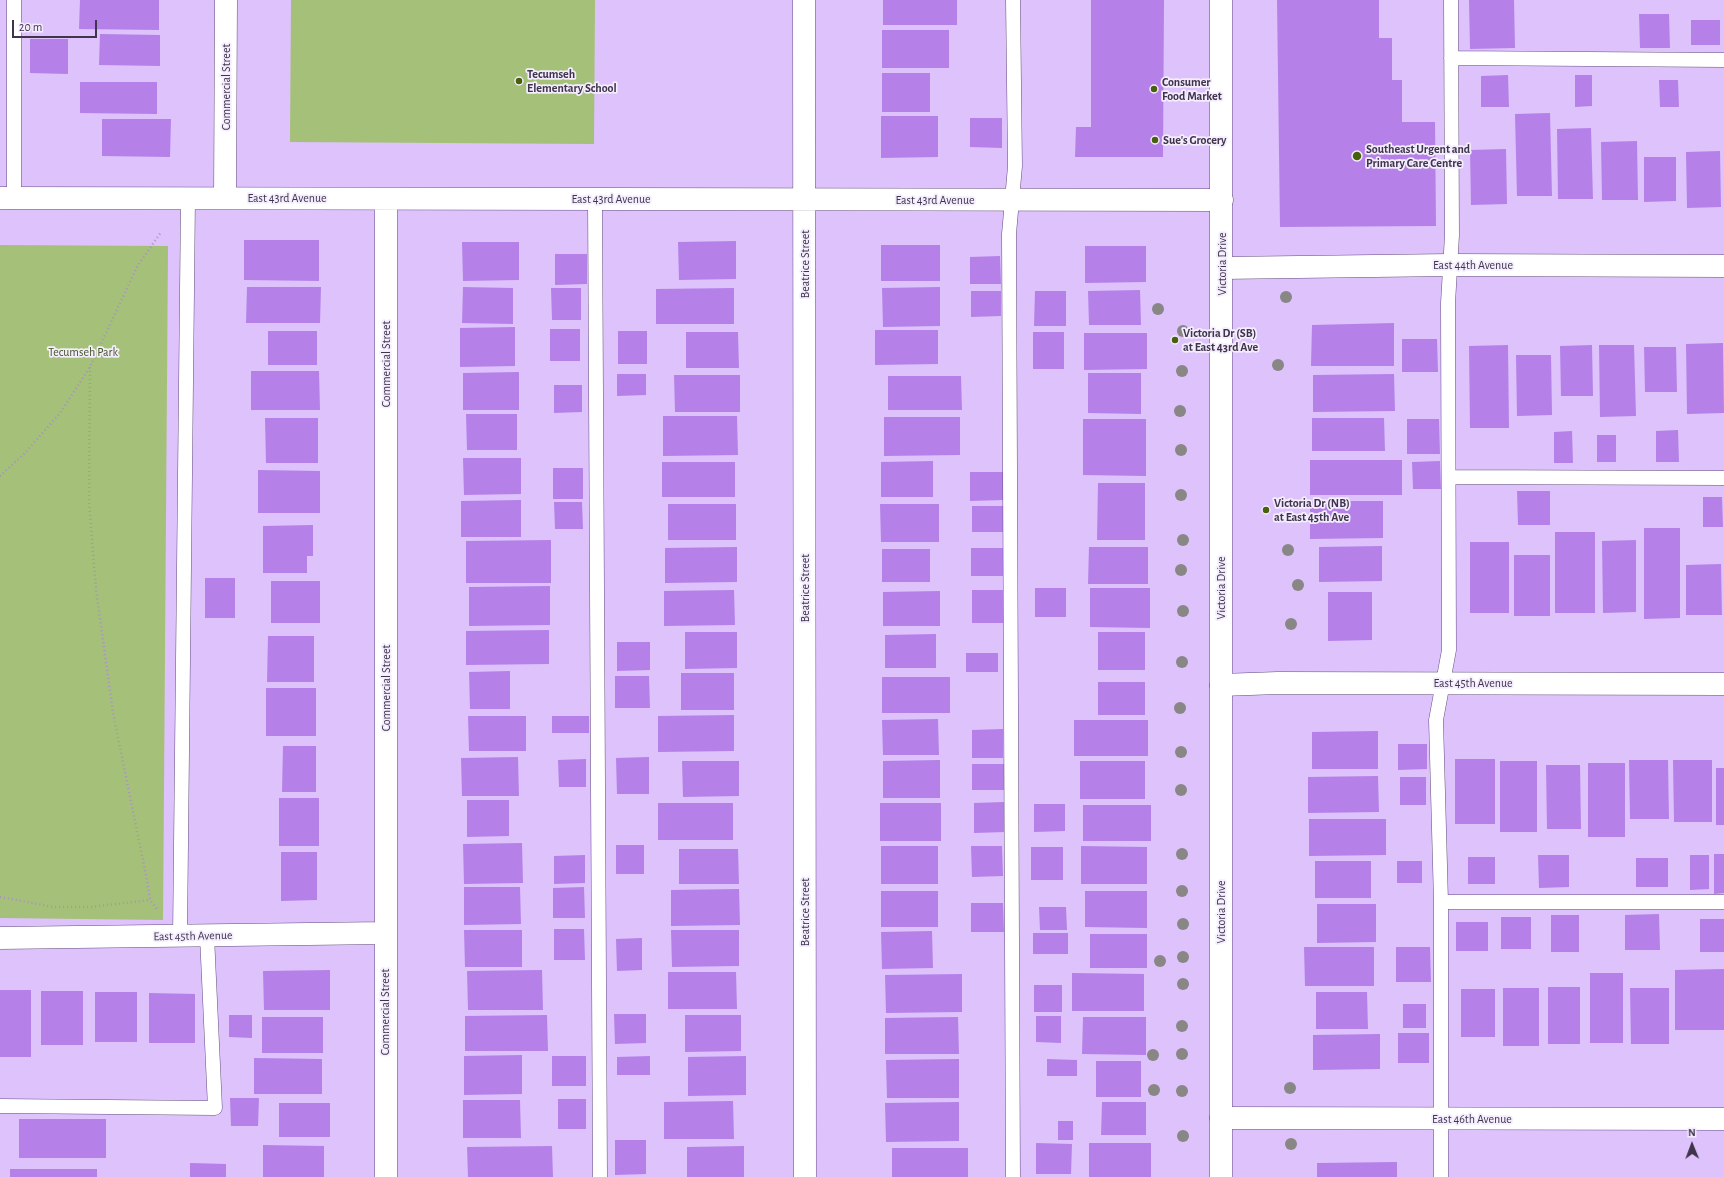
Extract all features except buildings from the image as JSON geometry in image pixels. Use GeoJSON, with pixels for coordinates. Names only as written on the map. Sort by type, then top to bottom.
{"type":"FeatureCollection","features":[{"type":"Feature","properties":{"kind":"street","name":"Commercial Street"},"geometry":{"type":"LineString","coordinates":[[225,198],[226,0]]}},
{"type":"Feature","properties":{"kind":"street","name":"Beatrice Street"},"geometry":{"type":"LineString","coordinates":[[804,0],[805,1177]]}},
{"type":"Feature","properties":{"kind":"street","name":"Victoria Drive"},"geometry":{"type":"LineString","coordinates":[[1221,0],[1221,1177]]}},
{"type":"Feature","properties":{"kind":"street","name":"East 43rd Avenue"},"geometry":{"type":"LineString","coordinates":[[7,198],[1222,200]]}},
{"type":"Feature","properties":{"kind":"street","name":"Commercial Street"},"geometry":{"type":"LineString","coordinates":[[386,199],[386,1177]]}},
{"type":"Feature","properties":{"kind":"street","name":"East 44th Avenue"},"geometry":{"type":"LineString","coordinates":[[1222,268],[1450,265],[1724,266]]}},
{"type":"Feature","properties":{"kind":"street","name":"East 45th Avenue"},"geometry":{"type":"LineString","coordinates":[[1222,685],[1443,683],[1724,684]]}},
{"type":"Feature","properties":{"kind":"street","name":"East 45th Avenue"},"geometry":{"type":"LineString","coordinates":[[0,938],[385,933]]}},
{"type":"Feature","properties":{"kind":"street","name":"East 46th Avenue"},"geometry":{"type":"LineString","coordinates":[[1221,1118],[1724,1119]]}},
{"type":"Feature","properties":{"kind":"lane"},"geometry":{"type":"LineString","coordinates":[[7,198],[14,0]]}},
{"type":"Feature","properties":{"kind":"lane"},"geometry":{"type":"LineString","coordinates":[[1013,1177],[1009,242],[1015,166],[1014,0]]}},
{"type":"Feature","properties":{"kind":"lane"},"geometry":{"type":"LineString","coordinates":[[1441,1177],[1441,902],[1436,720],[1449,650],[1450,477],[1448,303],[1452,235],[1450,0]]}},
{"type":"Feature","properties":{"kind":"lane"},"geometry":{"type":"LineString","coordinates":[[1451,58],[1724,60]]}},
{"type":"Feature","properties":{"kind":"lane"},"geometry":{"type":"LineString","coordinates":[[180,936],[188,198]]}},
{"type":"Feature","properties":{"kind":"lane"},"geometry":{"type":"LineString","coordinates":[[595,199],[600,1177]]}},
{"type":"Feature","properties":{"kind":"lane"},"geometry":{"type":"LineString","coordinates":[[1450,477],[1724,478]]}},
{"type":"Feature","properties":{"kind":"lane"},"geometry":{"type":"LineString","coordinates":[[1441,902],[1724,902]]}},
{"type":"Feature","properties":{"kind":"lane"},"geometry":{"type":"LineString","coordinates":[[0,1106],[215,1108],[207,936]]}},
{"type":"Feature","properties":{"kind":"path"},"geometry":{"type":"LineString","coordinates":[[0,476],[25,452],[60,413],[90,368],[137,267],[161,232]]}},
{"type":"Feature","properties":{"kind":"path"},"geometry":{"type":"LineString","coordinates":[[90,368],[89,502],[96,589],[114,713],[150,900],[180,936]]}},
{"type":"Feature","properties":{"kind":"path"},"geometry":{"type":"LineString","coordinates":[[0,897],[54,907],[91,907],[150,900]]}},
{"type":"Feature","properties":{"kind":"green space"},"geometry":{"type":"Polygon","coordinates":[[[291,0],[595,0],[594,144],[290,142],[291,0]]]}},
{"type":"Feature","properties":{"kind":"green space","name":"Tecumseh Park"},"geometry":{"type":"Polygon","coordinates":[[[0,245],[168,246],[163,920],[0,918],[0,245]]]}},
{"type":"Feature","properties":{"kind":"place","name":"Tecumseh Elementary School"},"geometry":{"type":"Point","coordinates":[519,81]}},
{"type":"Feature","properties":{"kind":"place","name":"Consumer Food Market"},"geometry":{"type":"Point","coordinates":[1154,89]}},
{"type":"Feature","properties":{"kind":"place","name":"Sue's Grocery"},"geometry":{"type":"Point","coordinates":[1155,140]}},
{"type":"Feature","properties":{"kind":"place","name":"Southeast Urgent and Primary Care Centre"},"geometry":{"type":"Point","coordinates":[1357,156]}},
{"type":"Feature","properties":{"kind":"place","name":"Victoria Dr (SB) at East 43rd Ave"},"geometry":{"type":"Point","coordinates":[1175,340]}},
{"type":"Feature","properties":{"kind":"place","name":"Victoria Dr (NB) at East 45th Ave"},"geometry":{"type":"Point","coordinates":[1266,510]}}]}
